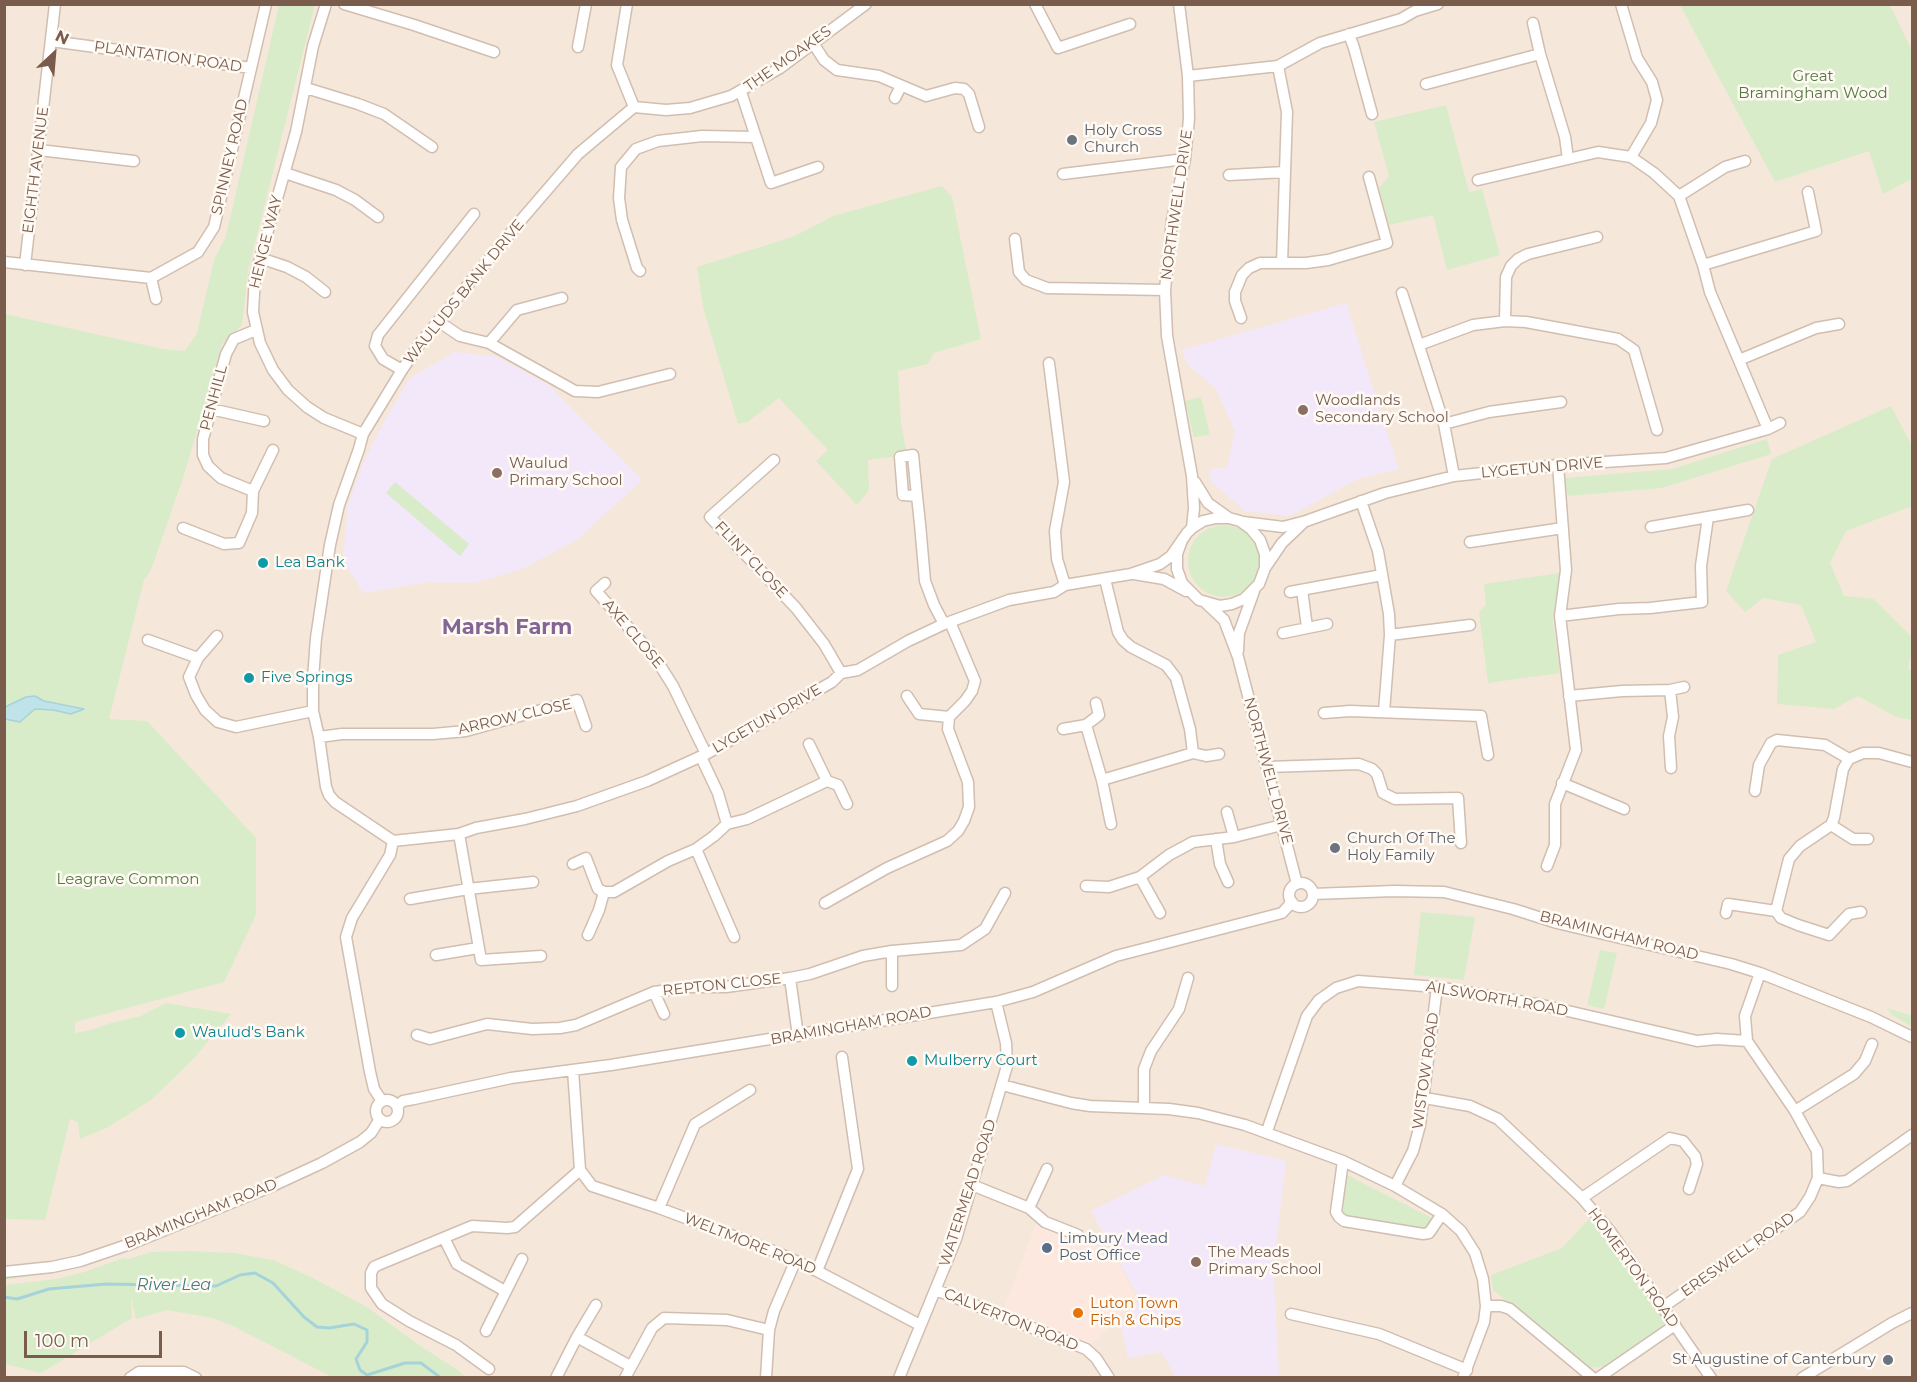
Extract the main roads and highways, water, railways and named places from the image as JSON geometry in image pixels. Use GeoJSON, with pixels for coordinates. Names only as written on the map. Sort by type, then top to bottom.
{"type":"FeatureCollection","features":[{"type":"Feature","properties":{"kind":"water"},"geometry":{"type":"Polygon","coordinates":[[[35,696],[44,701],[84,709],[71,714],[35,709],[20,722],[5,719],[5,707],[26,697],[35,696]]]}},
{"type":"Feature","properties":{"kind":"waterway","name":"River Lea"},"geometry":{"type":"LineString","coordinates":[[4,1297],[17,1299],[49,1289],[106,1284],[216,1286],[240,1275],[255,1273],[273,1283],[304,1317],[317,1327],[329,1328],[354,1324],[367,1330],[367,1342],[356,1359],[360,1370],[367,1375],[405,1363],[421,1363],[441,1378]]}},
{"type":"Feature","properties":{"kind":"place","name":"Holy Cross Church"},"geometry":{"type":"Point","coordinates":[1072,140]}},
{"type":"Feature","properties":{"kind":"place","name":"Woodlands Secondary School"},"geometry":{"type":"Point","coordinates":[1303,410]}},
{"type":"Feature","properties":{"kind":"place","name":"Waulud Primary School"},"geometry":{"type":"Point","coordinates":[497,473]}},
{"type":"Feature","properties":{"kind":"place","name":"Lea Bank"},"geometry":{"type":"Point","coordinates":[263,563]}},
{"type":"Feature","properties":{"kind":"place","name":"Five Springs"},"geometry":{"type":"Point","coordinates":[249,678]}},
{"type":"Feature","properties":{"kind":"place","name":"Church Of The Holy Family"},"geometry":{"type":"Point","coordinates":[1335,848]}},
{"type":"Feature","properties":{"kind":"place","name":"Waulud's Bank"},"geometry":{"type":"Point","coordinates":[180,1033]}},
{"type":"Feature","properties":{"kind":"place","name":"Mulberry Court"},"geometry":{"type":"Point","coordinates":[912,1061]}},
{"type":"Feature","properties":{"kind":"place","name":"Limbury Mead Post Office"},"geometry":{"type":"Point","coordinates":[1047,1248]}},
{"type":"Feature","properties":{"kind":"place","name":"The Meads Primary School"},"geometry":{"type":"Point","coordinates":[1196,1262]}},
{"type":"Feature","properties":{"kind":"place","name":"Luton Town Fish & Chips"},"geometry":{"type":"Point","coordinates":[1078,1313]}},
{"type":"Feature","properties":{"kind":"place","name":"St Augustine of Canterbury"},"geometry":{"type":"Point","coordinates":[1888,1360]}},
{"type":"Feature","properties":{"kind":"district","name":"Marsh Farm"},"geometry":{"type":"Point","coordinates":[507,628]}},
{"type":"Feature","properties":{"kind":"park label","name":"Great Bramingham Wood"},"geometry":{"type":"Point","coordinates":[1813,86]}},
{"type":"Feature","properties":{"kind":"park label","name":"Leagrave Common"},"geometry":{"type":"Point","coordinates":[128,880]}}]}
